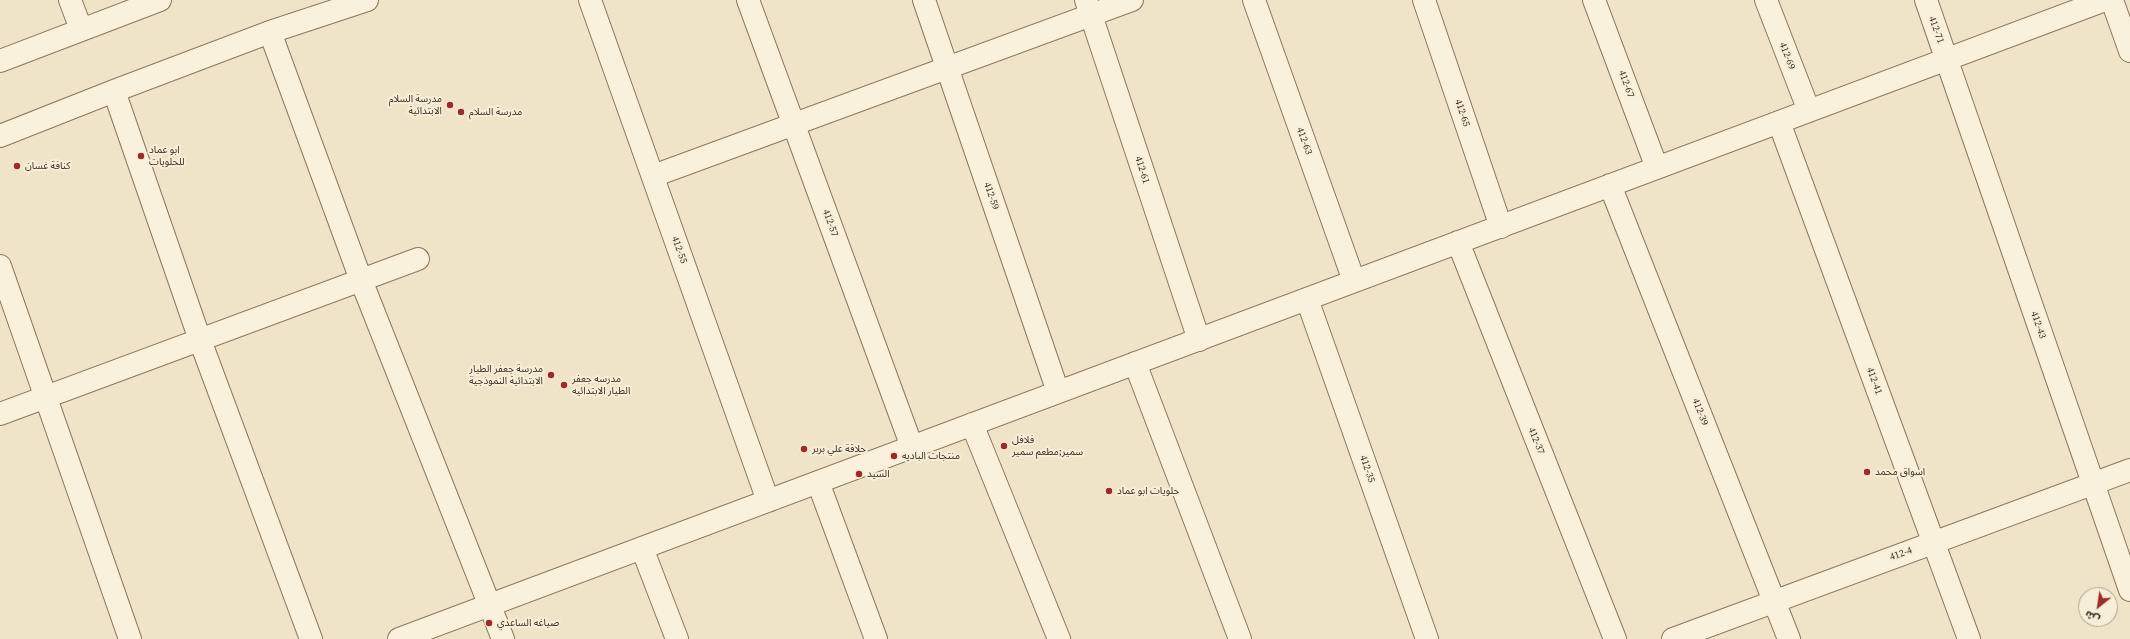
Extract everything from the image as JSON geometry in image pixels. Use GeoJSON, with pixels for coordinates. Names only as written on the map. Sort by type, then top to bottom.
{"type":"FeatureCollection","features":[{"type":"Feature","properties":{"kind":"street"},"geometry":{"type":"LineString","coordinates":[[70,0],[81,29]]}},
{"type":"Feature","properties":{"kind":"street"},"geometry":{"type":"LineString","coordinates":[[0,61],[160,0]]}},
{"type":"Feature","properties":{"kind":"street","name":"412-55"},"geometry":{"type":"LineString","coordinates":[[590,0],[768,501]]}},
{"type":"Feature","properties":{"kind":"street","name":"412-57"},"geometry":{"type":"LineString","coordinates":[[748,0],[912,447]]}},
{"type":"Feature","properties":{"kind":"street","name":"412-59"},"geometry":{"type":"LineString","coordinates":[[924,0],[1058,392]]}},
{"type":"Feature","properties":{"kind":"street"},"geometry":{"type":"LineString","coordinates":[[653,176],[947,68],[1088,7],[1132,0]]}},
{"type":"Feature","properties":{"kind":"street","name":"412-63"},"geometry":{"type":"LineString","coordinates":[[1254,0],[1354,281]]}},
{"type":"Feature","properties":{"kind":"street","name":"412-65"},"geometry":{"type":"LineString","coordinates":[[1424,0],[1501,227]]}},
{"type":"Feature","properties":{"kind":"street","name":"412-67"},"geometry":{"type":"LineString","coordinates":[[1594,0],[1657,168]]}},
{"type":"Feature","properties":{"kind":"street","name":"412-69"},"geometry":{"type":"LineString","coordinates":[[1766,0],[1809,111]]}},
{"type":"Feature","properties":{"kind":"street","name":"412-71"},"geometry":{"type":"LineString","coordinates":[[1926,0],[1947,59]]}},
{"type":"Feature","properties":{"kind":"street"},"geometry":{"type":"LineString","coordinates":[[400,639],[2105,0]]}},
{"type":"Feature","properties":{"kind":"street"},"geometry":{"type":"LineString","coordinates":[[2112,0],[2130,51]]}},
{"type":"Feature","properties":{"kind":"street"},"geometry":{"type":"LineString","coordinates":[[0,136],[270,32],[355,2]]}},
{"type":"Feature","properties":{"kind":"street","name":"412-61"},"geometry":{"type":"LineString","coordinates":[[1088,7],[1199,340]]}},
{"type":"Feature","properties":{"kind":"street"},"geometry":{"type":"LineString","coordinates":[[270,32],[361,280],[503,639]]}},
{"type":"Feature","properties":{"kind":"street","name":"412-43"},"geometry":{"type":"LineString","coordinates":[[1947,59],[2092,484],[2130,590]]}},
{"type":"Feature","properties":{"kind":"street"},"geometry":{"type":"LineString","coordinates":[[114,91],[200,340],[311,639]]}},
{"type":"Feature","properties":{"kind":"street","name":"412-41"},"geometry":{"type":"LineString","coordinates":[[1779,122],[1969,639]]}},
{"type":"Feature","properties":{"kind":"street","name":"412-39"},"geometry":{"type":"LineString","coordinates":[[1610,185],[1789,639]]}},
{"type":"Feature","properties":{"kind":"street","name":"412-37"},"geometry":{"type":"LineString","coordinates":[[1458,242],[1615,639]]}},
{"type":"Feature","properties":{"kind":"street"},"geometry":{"type":"LineString","coordinates":[[0,414],[418,259]]}},
{"type":"Feature","properties":{"kind":"street"},"geometry":{"type":"LineString","coordinates":[[0,266],[130,639]]}},
{"type":"Feature","properties":{"kind":"street","name":"412-35"},"geometry":{"type":"LineString","coordinates":[[1307,299],[1428,639]]}},
{"type":"Feature","properties":{"kind":"street"},"geometry":{"type":"LineString","coordinates":[[1135,363],[1240,639]]}},
{"type":"Feature","properties":{"kind":"street"},"geometry":{"type":"LineString","coordinates":[[972,424],[1059,639]]}},
{"type":"Feature","properties":{"kind":"street","name":"412-4"},"geometry":{"type":"LineString","coordinates":[[1672,639],[2130,470]]}},
{"type":"Feature","properties":{"kind":"street"},"geometry":{"type":"LineString","coordinates":[[818,482],[876,639]]}},
{"type":"Feature","properties":{"kind":"street"},"geometry":{"type":"LineString","coordinates":[[642,548],[678,639]]}},
{"type":"Feature","properties":{"kind":"place","name":"مدرسة السلام الابتدائية"},"geometry":{"type":"Point","coordinates":[450,105]}},
{"type":"Feature","properties":{"kind":"place","name":"مدرسة السلام"},"geometry":{"type":"Point","coordinates":[461,112]}},
{"type":"Feature","properties":{"kind":"place","name":"ابو عماد للحلويات"},"geometry":{"type":"Point","coordinates":[141,156]}},
{"type":"Feature","properties":{"kind":"place","name":"كنافة غسان"},"geometry":{"type":"Point","coordinates":[17,166]}},
{"type":"Feature","properties":{"kind":"place","name":"مدرسة جعفر الطيار الابتدائية النموذجية"},"geometry":{"type":"Point","coordinates":[551,375]}},
{"type":"Feature","properties":{"kind":"place","name":"مدرسه جعفر الطيار الابتدائيه"},"geometry":{"type":"Point","coordinates":[564,385]}},
{"type":"Feature","properties":{"kind":"place","name":"فلافل سمير;مطعم سمير"},"geometry":{"type":"Point","coordinates":[1004,446]}},
{"type":"Feature","properties":{"kind":"place","name":"حلاقة علي بربر"},"geometry":{"type":"Point","coordinates":[804,449]}},
{"type":"Feature","properties":{"kind":"place","name":"منتجات الباديه"},"geometry":{"type":"Point","coordinates":[894,456]}},
{"type":"Feature","properties":{"kind":"place","name":"اسواق محمد"},"geometry":{"type":"Point","coordinates":[1867,472]}},
{"type":"Feature","properties":{"kind":"place","name":"السيد"},"geometry":{"type":"Point","coordinates":[859,474]}},
{"type":"Feature","properties":{"kind":"place","name":"حلويات ابو عماد"},"geometry":{"type":"Point","coordinates":[1109,491]}},
{"type":"Feature","properties":{"kind":"place","name":"صياغه الساعدي"},"geometry":{"type":"Point","coordinates":[489,623]}}]}
